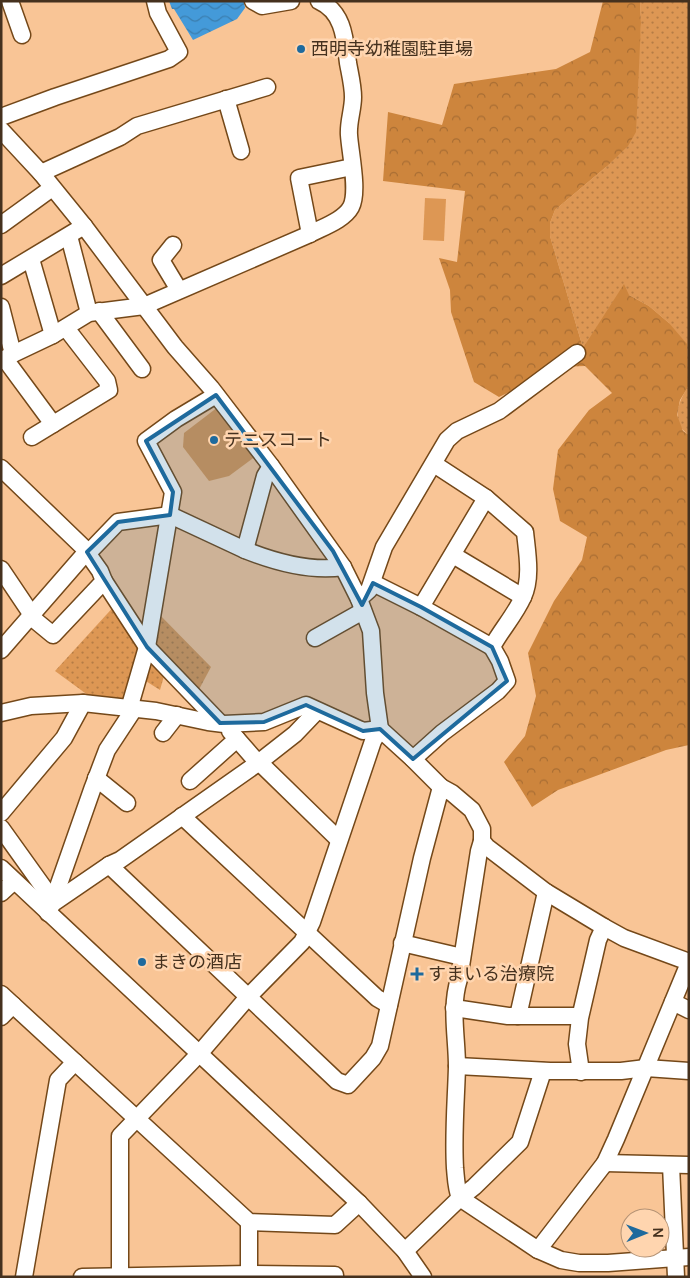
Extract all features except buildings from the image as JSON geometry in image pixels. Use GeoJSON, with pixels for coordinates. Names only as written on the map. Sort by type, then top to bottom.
{"type":"FeatureCollection","features":[{"type":"Feature","properties":{"kind":"street"},"geometry":{"type":"LineString","coordinates":[[10,1],[22,35]]}},
{"type":"Feature","properties":{"kind":"street"},"geometry":{"type":"LineString","coordinates":[[1,117],[174,56],[179,52],[158,13],[155,1]]}},
{"type":"Feature","properties":{"kind":"street"},"geometry":{"type":"LineString","coordinates":[[253,1],[262,6],[291,1]]}},
{"type":"Feature","properties":{"kind":"street"},"geometry":{"type":"LineString","coordinates":[[6,358],[94,312],[144,306],[310,234],[343,215],[352,205],[355,192],[349,132],[353,97],[343,28],[332,9],[319,1]]}},
{"type":"Feature","properties":{"kind":"street"},"geometry":{"type":"LineString","coordinates":[[41,173],[120,136],[137,126],[267,87]]}},
{"type":"Feature","properties":{"kind":"street"},"geometry":{"type":"LineString","coordinates":[[226,98],[241,150]]}},
{"type":"Feature","properties":{"kind":"street"},"geometry":{"type":"LineString","coordinates":[[1,130],[41,173],[84,226],[175,346],[271,466],[343,567],[371,630],[375,693],[380,729],[373,741],[312,922],[302,942],[248,997],[199,1054],[120,1136],[120,1276]]}},
{"type":"Feature","properties":{"kind":"street"},"geometry":{"type":"LineString","coordinates":[[310,234],[299,178],[352,166]]}},
{"type":"Feature","properties":{"kind":"street"},"geometry":{"type":"LineString","coordinates":[[1,225],[52,188]]}},
{"type":"Feature","properties":{"kind":"street"},"geometry":{"type":"LineString","coordinates":[[1,276],[84,226]]}},
{"type":"Feature","properties":{"kind":"street"},"geometry":{"type":"LineString","coordinates":[[69,236],[94,312],[142,369]]}},
{"type":"Feature","properties":{"kind":"street"},"geometry":{"type":"LineString","coordinates":[[173,245],[161,260],[178,290]]}},
{"type":"Feature","properties":{"kind":"street"},"geometry":{"type":"LineString","coordinates":[[31,259],[59,331],[107,381],[109,390],[32,437]]}},
{"type":"Feature","properties":{"kind":"street"},"geometry":{"type":"LineString","coordinates":[[1,307],[6,358],[53,424]]}},
{"type":"Feature","properties":{"kind":"street"},"geometry":{"type":"LineString","coordinates":[[315,638],[361,605],[372,583],[384,547],[447,440],[457,431],[499,411],[577,353]]}},
{"type":"Feature","properties":{"kind":"street"},"geometry":{"type":"LineString","coordinates":[[50,908],[107,750],[132,709],[147,647],[173,492],[146,440],[216,395]]}},
{"type":"Feature","properties":{"kind":"street"},"geometry":{"type":"LineString","coordinates":[[434,464],[486,498],[525,532],[527,584],[523,597],[492,647]]}},
{"type":"Feature","properties":{"kind":"street"},"geometry":{"type":"LineString","coordinates":[[245,550],[265,476],[271,466]]}},
{"type":"Feature","properties":{"kind":"street"},"geometry":{"type":"LineString","coordinates":[[1,468],[87,552],[147,647],[259,762],[339,840]]}},
{"type":"Feature","properties":{"kind":"street"},"geometry":{"type":"LineString","coordinates":[[421,607],[486,498]]}},
{"type":"Feature","properties":{"kind":"street"},"geometry":{"type":"LineString","coordinates":[[1,650],[87,552],[118,522],[170,515],[260,556],[308,567],[329,569],[343,567]]}},
{"type":"Feature","properties":{"kind":"street"},"geometry":{"type":"LineString","coordinates":[[453,555],[523,597]]}},
{"type":"Feature","properties":{"kind":"street"},"geometry":{"type":"LineString","coordinates":[[1,569],[36,621],[53,635],[104,580]]}},
{"type":"Feature","properties":{"kind":"street"},"geometry":{"type":"LineString","coordinates":[[372,583],[421,607],[492,647],[500,660],[507,681],[498,691],[442,733],[413,759]]}},
{"type":"Feature","properties":{"kind":"street"},"geometry":{"type":"LineString","coordinates":[[1,813],[64,738],[83,704]]}},
{"type":"Feature","properties":{"kind":"street"},"geometry":{"type":"LineString","coordinates":[[1,713],[31,706],[83,704],[178,715],[208,722],[264,722],[306,705],[364,731],[380,729],[441,787],[452,793],[472,810],[482,829],[482,841],[454,995],[457,1066],[454,1127],[456,1190],[460,1198],[538,1250],[561,1260],[579,1263],[608,1263],[682,1258]]}},
{"type":"Feature","properties":{"kind":"street"},"geometry":{"type":"LineString","coordinates":[[50,908],[259,762],[296,734],[317,711]]}},
{"type":"Feature","properties":{"kind":"street"},"geometry":{"type":"LineString","coordinates":[[163,733],[178,715]]}},
{"type":"Feature","properties":{"kind":"street"},"geometry":{"type":"LineString","coordinates":[[190,781],[237,739]]}},
{"type":"Feature","properties":{"kind":"street"},"geometry":{"type":"LineString","coordinates":[[96,778],[127,803]]}},
{"type":"Feature","properties":{"kind":"street"},"geometry":{"type":"LineString","coordinates":[[109,865],[337,1081],[348,1085],[373,1058],[380,1046],[422,858],[441,787]]}},
{"type":"Feature","properties":{"kind":"street"},"geometry":{"type":"LineString","coordinates":[[182,816],[377,998],[389,1005]]}},
{"type":"Feature","properties":{"kind":"street"},"geometry":{"type":"LineString","coordinates":[[1,828],[48,895],[50,908]]}},
{"type":"Feature","properties":{"kind":"street"},"geometry":{"type":"LineString","coordinates":[[482,841],[546,892],[604,927],[624,938],[689,963],[605,1163],[538,1250]]}},
{"type":"Feature","properties":{"kind":"street"},"geometry":{"type":"LineString","coordinates":[[1,868],[14,881],[50,908],[199,1054],[359,1203],[406,1251],[423,1277]]}},
{"type":"Feature","properties":{"kind":"street"},"geometry":{"type":"LineString","coordinates":[[1,893],[14,881]]}},
{"type":"Feature","properties":{"kind":"street"},"geometry":{"type":"LineString","coordinates":[[518,1016],[546,892]]}},
{"type":"Feature","properties":{"kind":"street"},"geometry":{"type":"LineString","coordinates":[[581,1072],[577,1044],[580,1016],[598,940],[604,927]]}},
{"type":"Feature","properties":{"kind":"street"},"geometry":{"type":"LineString","coordinates":[[402,943],[462,957]]}},
{"type":"Feature","properties":{"kind":"street"},"geometry":{"type":"LineString","coordinates":[[1,1017],[7,999],[249,1222],[336,1225],[359,1203]]}},
{"type":"Feature","properties":{"kind":"street"},"geometry":{"type":"LineString","coordinates":[[673,1002],[689,1010]]}},
{"type":"Feature","properties":{"kind":"street"},"geometry":{"type":"LineString","coordinates":[[454,1008],[518,1016],[580,1016]]}},
{"type":"Feature","properties":{"kind":"street"},"geometry":{"type":"LineString","coordinates":[[24,1277],[58,1080],[75,1062]]}},
{"type":"Feature","properties":{"kind":"street"},"geometry":{"type":"LineString","coordinates":[[457,1066],[581,1072],[621,1072],[646,1068],[689,1071]]}},
{"type":"Feature","properties":{"kind":"street"},"geometry":{"type":"LineString","coordinates":[[406,1251],[520,1142],[544,1071]]}},
{"type":"Feature","properties":{"kind":"street"},"geometry":{"type":"LineString","coordinates":[[605,1163],[689,1165]]}},
{"type":"Feature","properties":{"kind":"street"},"geometry":{"type":"LineString","coordinates":[[671,1165],[682,1258],[676,1277]]}},
{"type":"Feature","properties":{"kind":"street"},"geometry":{"type":"LineString","coordinates":[[249,1222],[249,1274]]}},
{"type":"Feature","properties":{"kind":"street"},"geometry":{"type":"LineString","coordinates":[[82,1277],[249,1274],[335,1275],[335,1277]]}},
{"type":"Feature","properties":{"kind":"highlighted area"},"geometry":{"type":"Polygon","coordinates":[[[216,395],[333,551],[362,605],[373,583],[421,607],[492,647],[507,681],[413,759],[380,729],[363,731],[306,705],[264,722],[220,723],[147,647],[87,552],[118,522],[170,515],[173,492],[146,441],[216,395]]]}},
{"type":"Feature","properties":{"kind":"shaded area"},"geometry":{"type":"Polygon","coordinates":[[[640,1],[689,1],[689,435],[679,425],[679,406],[688,387],[669,323],[649,306],[629,295],[583,348],[550,236],[550,223],[555,210],[606,167],[639,47],[640,1]]]}},
{"type":"Feature","properties":{"kind":"shaded area"},"geometry":{"type":"Polygon","coordinates":[[[425,198],[446,199],[444,241],[423,240],[425,198]]]}},
{"type":"Feature","properties":{"kind":"shaded area","name":"テニスコート"},"geometry":{"type":"Polygon","coordinates":[[[218,407],[256,456],[229,476],[209,481],[183,447],[184,433],[218,407]]]}},
{"type":"Feature","properties":{"kind":"shaded area"},"geometry":{"type":"Polygon","coordinates":[[[117,603],[143,646],[131,699],[96,701],[55,671],[117,603]]]}},
{"type":"Feature","properties":{"kind":"shaded area"},"geometry":{"type":"Polygon","coordinates":[[[156,611],[211,667],[196,695],[152,649],[156,611]]]}},
{"type":"Feature","properties":{"kind":"shaded area"},"geometry":{"type":"Polygon","coordinates":[[[148,650],[166,669],[160,690],[141,678],[148,650]]]}},
{"type":"Feature","properties":{"kind":"green space"},"geometry":{"type":"Polygon","coordinates":[[[603,1],[640,1],[641,23],[636,132],[628,146],[555,210],[550,223],[550,236],[583,348],[624,284],[629,295],[649,306],[669,323],[687,344],[688,387],[680,400],[677,415],[683,431],[689,435],[689,745],[666,750],[558,790],[532,807],[504,762],[525,736],[536,696],[528,653],[554,601],[582,560],[587,537],[560,521],[553,489],[558,450],[589,410],[612,393],[585,366],[561,367],[499,397],[474,382],[451,312],[450,290],[439,258],[457,262],[465,191],[383,181],[388,112],[442,125],[454,84],[556,69],[590,52],[603,1]]]}},
{"type":"Feature","properties":{"kind":"water"},"geometry":{"type":"Polygon","coordinates":[[[169,1],[244,1],[245,8],[237,19],[193,40],[174,9],[172,9],[169,1]]]}},
{"type":"Feature","properties":{"kind":"place","name":"西明寺幼稚園駐車場"},"geometry":{"type":"Point","coordinates":[301,49]}},
{"type":"Feature","properties":{"kind":"place","name":"テニスコート"},"geometry":{"type":"Point","coordinates":[214,440]}},
{"type":"Feature","properties":{"kind":"place","name":"まきの酒店"},"geometry":{"type":"Point","coordinates":[142,962]}},
{"type":"Feature","properties":{"kind":"place","name":"すまいる治療院"},"geometry":{"type":"Point","coordinates":[417,974]}}]}
